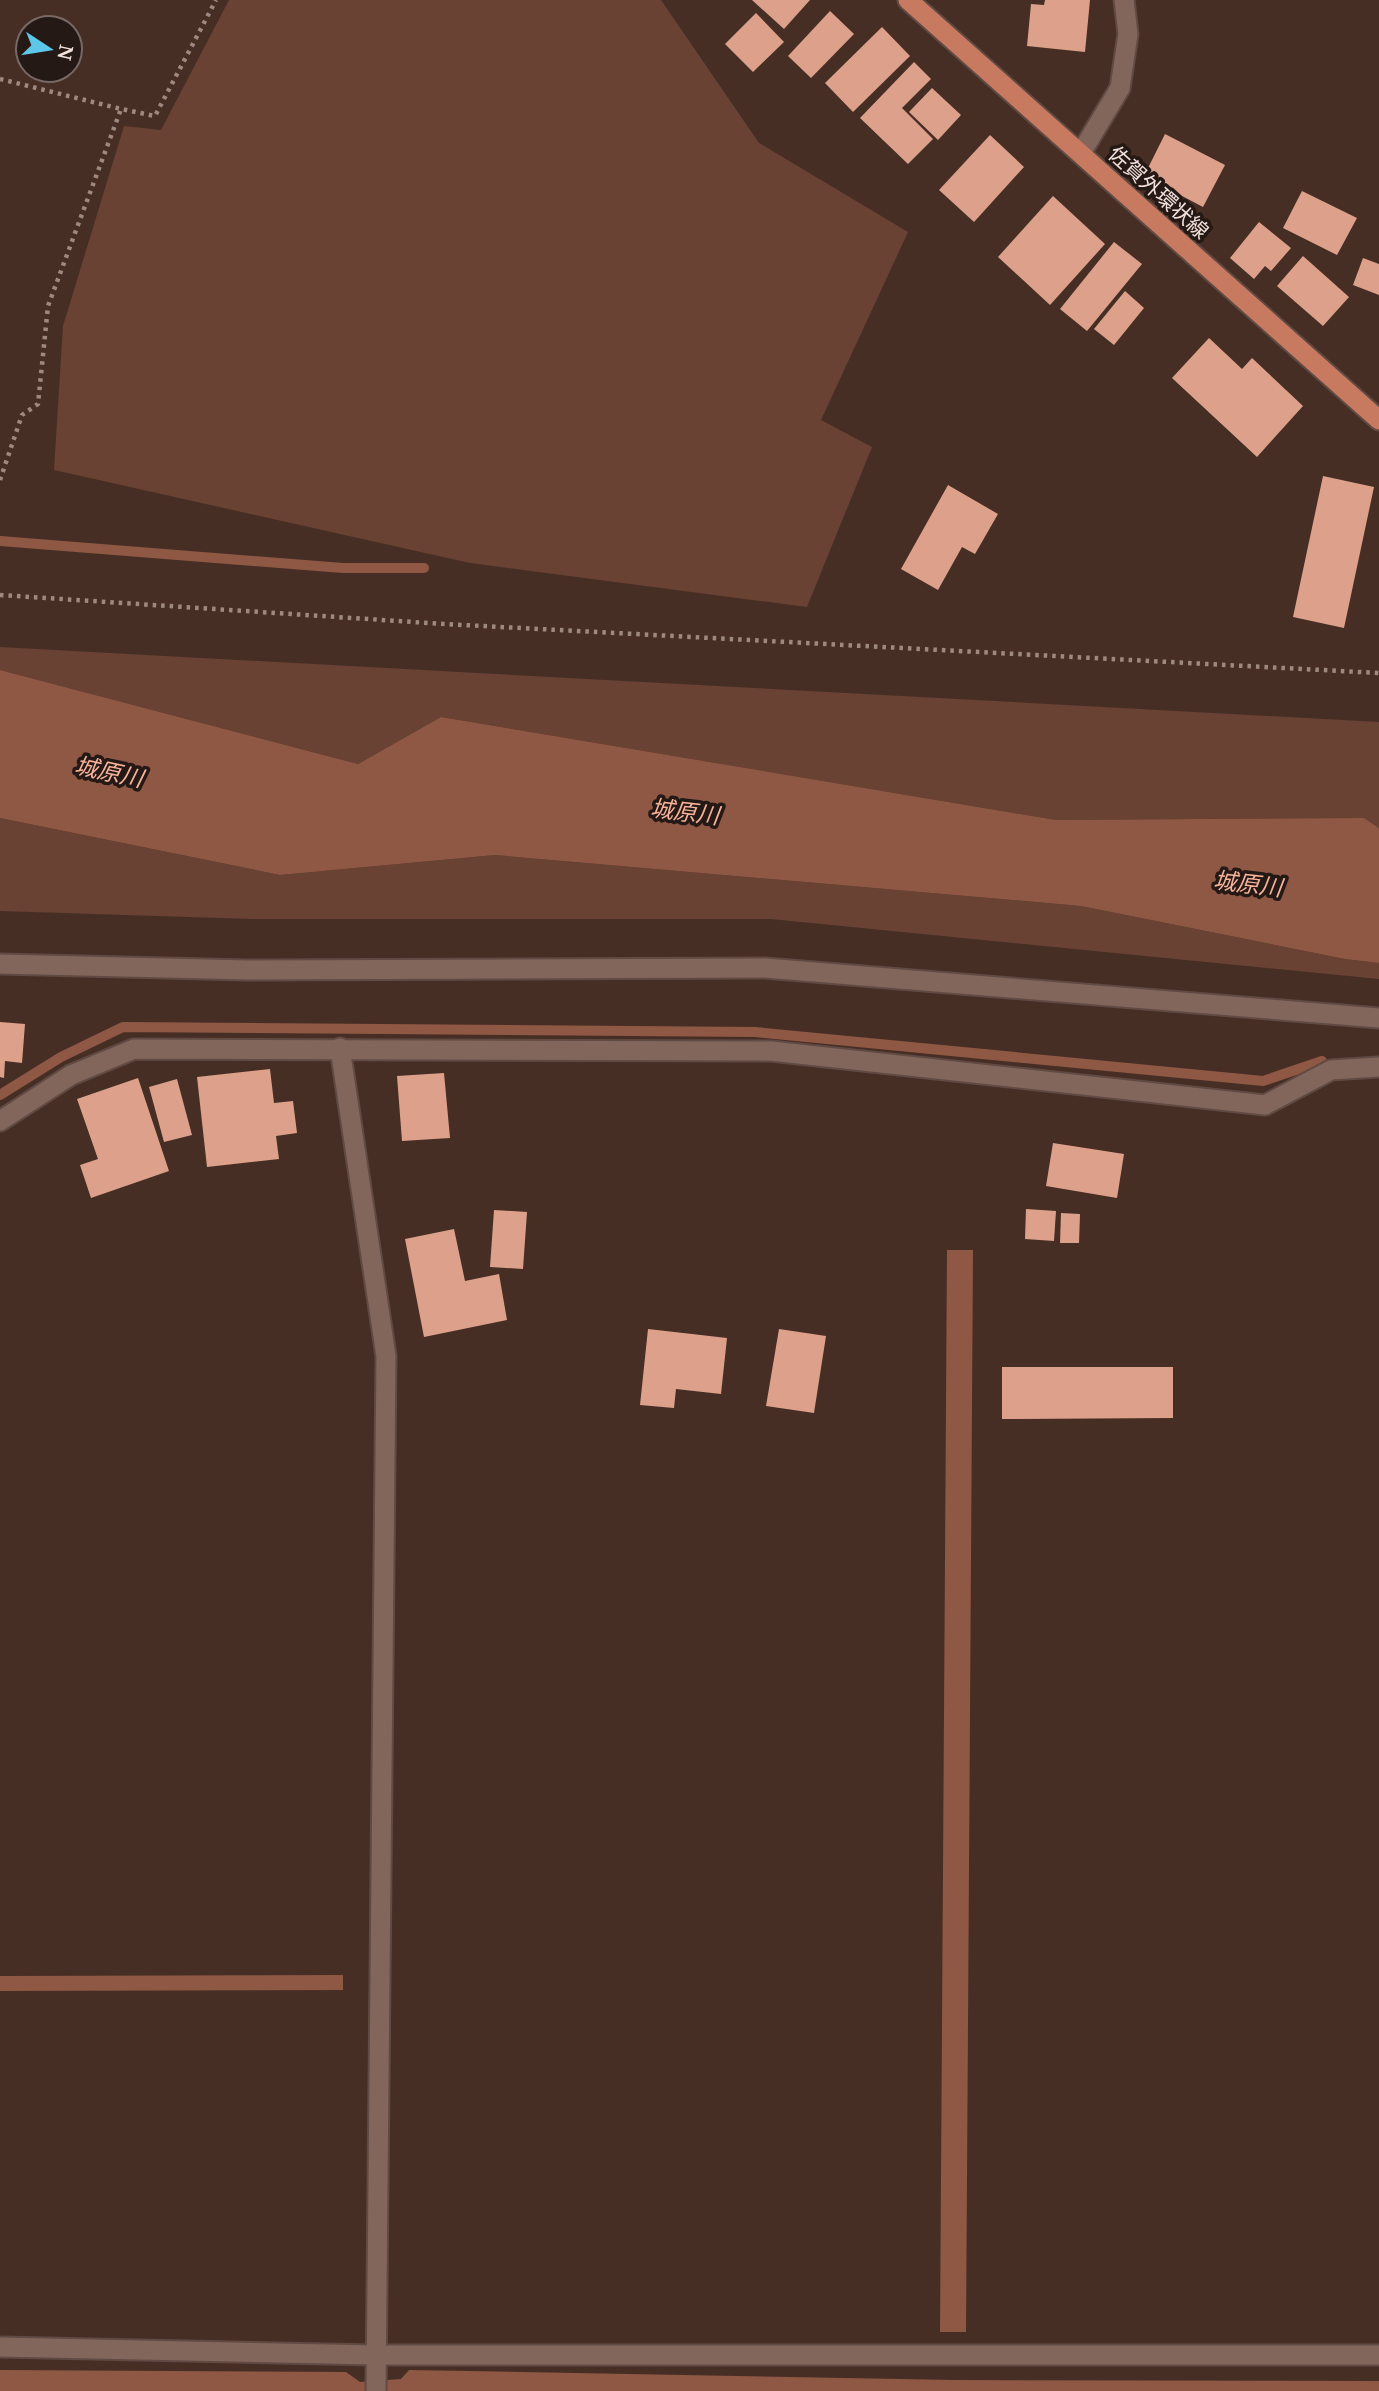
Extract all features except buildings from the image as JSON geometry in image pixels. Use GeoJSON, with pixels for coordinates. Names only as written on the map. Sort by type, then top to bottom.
{"type":"FeatureCollection","features":[{"type":"Feature","properties":{"kind":"main road","name":"佐賀外環状線"},"geometry":{"type":"LineString","coordinates":[[908,0],[1379,420]]}},
{"type":"Feature","properties":{"kind":"street"},"geometry":{"type":"LineString","coordinates":[[1081,153],[1121,88],[1128,34],[1124,0]]}},
{"type":"Feature","properties":{"kind":"street"},"geometry":{"type":"LineString","coordinates":[[0,964],[248,970],[765,968],[1379,1018]]}},
{"type":"Feature","properties":{"kind":"street"},"geometry":{"type":"LineString","coordinates":[[340,1048],[386,1356],[376,2383]]}},
{"type":"Feature","properties":{"kind":"street"},"geometry":{"type":"LineString","coordinates":[[0,1121],[71,1075],[134,1049],[771,1051],[1265,1105],[1331,1070],[1379,1068]]}},
{"type":"Feature","properties":{"kind":"street"},"geometry":{"type":"LineString","coordinates":[[0,2347],[376,2355],[1379,2355]]}},
{"type":"Feature","properties":{"kind":"path"},"geometry":{"type":"LineString","coordinates":[[0,79],[155,116],[216,0]]}},
{"type":"Feature","properties":{"kind":"path"},"geometry":{"type":"LineString","coordinates":[[0,480],[22,415],[38,404],[48,306],[121,109]]}},
{"type":"Feature","properties":{"kind":"path"},"geometry":{"type":"LineString","coordinates":[[0,595],[444,624],[1379,673]]}},
{"type":"Feature","properties":{"kind":"shaded area"},"geometry":{"type":"Polygon","coordinates":[[[229,0],[661,0],[759,143],[908,232],[821,420],[872,447],[807,607],[470,563],[54,470],[63,326],[124,126],[161,130],[229,0]]]}},
{"type":"Feature","properties":{"kind":"shaded area"},"geometry":{"type":"Polygon","coordinates":[[[0,647],[1379,722],[1379,828],[1364,818],[1056,820],[441,717],[358,764],[0,670],[0,647]]]}},
{"type":"Feature","properties":{"kind":"shaded area"},"geometry":{"type":"Polygon","coordinates":[[[0,818],[280,875],[495,855],[1081,906],[1345,959],[1379,963],[1379,979],[771,919],[253,919],[0,911],[0,818]]]}},
{"type":"Feature","properties":{"kind":"water","name":"城原川"},"geometry":{"type":"Polygon","coordinates":[[[0,670],[358,764],[441,717],[1056,820],[1364,818],[1379,828],[1379,963],[1345,959],[1081,906],[495,855],[280,875],[0,818],[0,670]]]}},
{"type":"Feature","properties":{"kind":"water"},"geometry":{"type":"Polygon","coordinates":[[[947,1250],[973,1250],[966,2332],[940,2332],[947,1250]]]}},
{"type":"Feature","properties":{"kind":"water"},"geometry":{"type":"Polygon","coordinates":[[[343,1975],[343,1990],[0,1991],[0,1976],[343,1975]]]}},
{"type":"Feature","properties":{"kind":"water"},"geometry":{"type":"Polygon","coordinates":[[[0,2370],[346,2372],[360,2382],[401,2379],[409,2370],[954,2380],[1379,2381],[1379,2391],[0,2391],[0,2370]]]}},
{"type":"Feature","properties":{"kind":"waterway"},"geometry":{"type":"LineString","coordinates":[[0,541],[343,568],[424,568]]}},
{"type":"Feature","properties":{"kind":"waterway"},"geometry":{"type":"LineString","coordinates":[[0,1095],[61,1057],[123,1027],[755,1032],[1263,1081],[1322,1061]]}}]}
